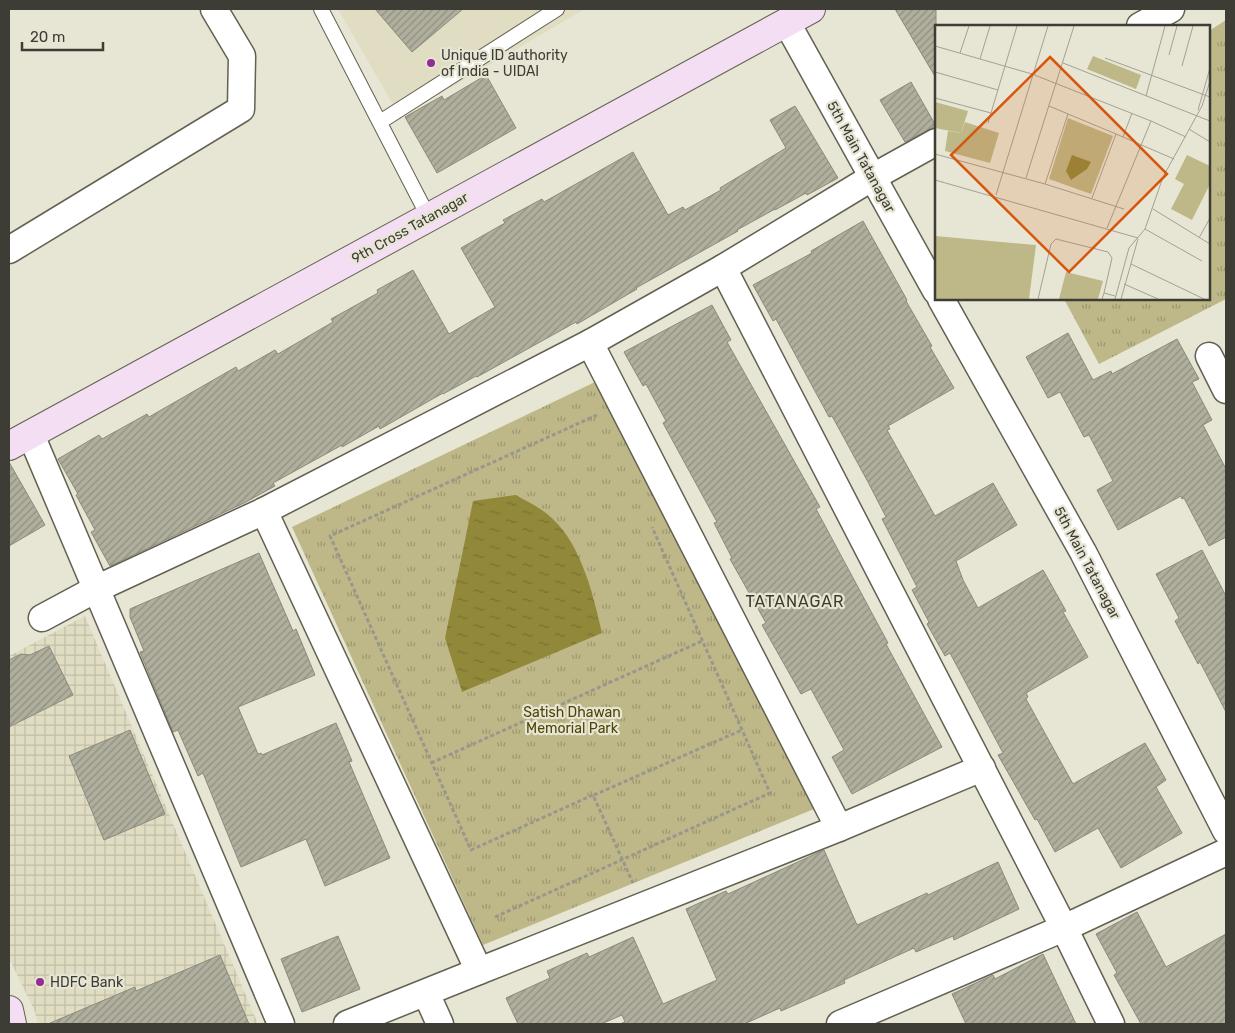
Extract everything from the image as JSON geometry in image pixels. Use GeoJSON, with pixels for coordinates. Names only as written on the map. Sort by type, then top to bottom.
{"type":"FeatureCollection","features":[{"type":"Feature","properties":{"kind":"street"},"geometry":{"type":"LineString","coordinates":[[9,250],[241,109],[242,56],[214,9]]}},
{"type":"Feature","properties":{"kind":"street","name":"9th Cross Tatanagar"},"geometry":{"type":"LineString","coordinates":[[20,440],[429,218],[783,16],[810,9]]}},
{"type":"Feature","properties":{"kind":"street"},"geometry":{"type":"LineString","coordinates":[[1142,25],[1171,9]]}},
{"type":"Feature","properties":{"kind":"street","name":"5th Main Tatanagar"},"geometry":{"type":"LineString","coordinates":[[783,16],[935,288]]}},
{"type":"Feature","properties":{"kind":"street"},"geometry":{"type":"LineString","coordinates":[[42,618],[96,589],[264,511],[590,343],[723,268],[935,143]]}},
{"type":"Feature","properties":{"kind":"street"},"geometry":{"type":"LineString","coordinates":[[723,268],[982,768],[1111,1024]]}},
{"type":"Feature","properties":{"kind":"street","name":"5th Main Tatanagar"},"geometry":{"type":"LineString","coordinates":[[942,300],[1083,552],[1226,831]]}},
{"type":"Feature","properties":{"kind":"street"},"geometry":{"type":"LineString","coordinates":[[590,343],[839,828]]}},
{"type":"Feature","properties":{"kind":"street"},"geometry":{"type":"LineString","coordinates":[[1209,356],[1226,390]]}},
{"type":"Feature","properties":{"kind":"street"},"geometry":{"type":"LineString","coordinates":[[20,440],[96,589],[281,1024]]}},
{"type":"Feature","properties":{"kind":"street"},"geometry":{"type":"LineString","coordinates":[[264,511],[480,971]]}},
{"type":"Feature","properties":{"kind":"street"},"geometry":{"type":"LineString","coordinates":[[347,1024],[839,828],[982,768]]}},
{"type":"Feature","properties":{"kind":"street"},"geometry":{"type":"LineString","coordinates":[[840,1024],[1064,928],[1226,852]]}},
{"type":"Feature","properties":{"kind":"street"},"geometry":{"type":"LineString","coordinates":[[426,993],[440,1024]]}},
{"type":"Feature","properties":{"kind":"street"},"geometry":{"type":"LineString","coordinates":[[9,1010],[12,1024]]}},
{"type":"Feature","properties":{"kind":"lane"},"geometry":{"type":"LineString","coordinates":[[321,9],[429,218]]}},
{"type":"Feature","properties":{"kind":"lane"},"geometry":{"type":"LineString","coordinates":[[380,122],[557,9]]}},
{"type":"Feature","properties":{"kind":"path"},"geometry":{"type":"LineString","coordinates":[[601,413],[330,536],[471,850],[742,730]]}},
{"type":"Feature","properties":{"kind":"path"},"geometry":{"type":"LineString","coordinates":[[495,917],[770,793],[650,522]]}},
{"type":"Feature","properties":{"kind":"path"},"geometry":{"type":"LineString","coordinates":[[432,763],[702,641]]}},
{"type":"Feature","properties":{"kind":"path"},"geometry":{"type":"LineString","coordinates":[[593,795],[643,906]]}},
{"type":"Feature","properties":{"kind":"shaded area","name":"Unique ID authority of India - UIDAI"},"geometry":{"type":"Polygon","coordinates":[[[338,9],[585,9],[400,117],[338,9]]]}},
{"type":"Feature","properties":{"kind":"shaded area"},"geometry":{"type":"Polygon","coordinates":[[[85,616],[258,1024],[38,1024],[35,1012],[9,958],[9,656],[85,616]]]}},
{"type":"Feature","properties":{"kind":"green space"},"geometry":{"type":"Polygon","coordinates":[[[1226,20],[1226,299],[1099,364],[1065,300],[1210,300],[1210,30],[1226,20]]]}},
{"type":"Feature","properties":{"kind":"green space","name":"Satish Dhawan Memorial Park"},"geometry":{"type":"Polygon","coordinates":[[[595,382],[814,809],[483,945],[292,527],[595,382]]]}},
{"type":"Feature","properties":{"kind":"water"},"geometry":{"type":"Polygon","coordinates":[[[516,495],[546,513],[568,537],[589,584],[602,633],[462,692],[445,638],[473,501],[516,495]]]}},
{"type":"Feature","properties":{"kind":"building"},"geometry":{"type":"Polygon","coordinates":[[[375,9],[463,9],[412,52],[375,9]]]}},
{"type":"Feature","properties":{"kind":"building"},"geometry":{"type":"Polygon","coordinates":[[[895,9],[936,9],[935,76],[895,9]]]}},
{"type":"Feature","properties":{"kind":"building"},"geometry":{"type":"Polygon","coordinates":[[[486,75],[516,128],[437,173],[405,117],[442,96],[444,100],[486,75]]]}},
{"type":"Feature","properties":{"kind":"building"},"geometry":{"type":"Polygon","coordinates":[[[911,82],[935,127],[905,142],[880,100],[911,82]]]}},
{"type":"Feature","properties":{"kind":"building"},"geometry":{"type":"Polygon","coordinates":[[[795,106],[838,178],[737,230],[577,324],[576,322],[380,429],[379,426],[342,447],[342,445],[273,483],[275,486],[244,503],[110,566],[91,532],[95,530],[76,495],[78,494],[58,459],[99,435],[102,439],[147,414],[149,417],[236,367],[238,371],[275,350],[278,354],[333,322],[331,319],[378,293],[377,290],[413,270],[449,334],[495,307],[461,248],[505,223],[503,220],[542,199],[544,202],[633,152],[668,215],[683,207],[685,210],[721,190],[720,188],[786,148],[770,120],[795,106]]]}},
{"type":"Feature","properties":{"kind":"building"},"geometry":{"type":"Polygon","coordinates":[[[863,221],[954,388],[888,426],[890,429],[887,430],[935,516],[993,483],[1017,525],[956,561],[963,580],[978,608],[1043,570],[1066,611],[1063,612],[1088,657],[1026,693],[1028,697],[1026,699],[1073,784],[1145,743],[1166,780],[1156,787],[1182,833],[1121,868],[1098,828],[1055,852],[998,755],[1003,753],[950,653],[945,656],[927,624],[929,622],[912,590],[917,587],[882,519],[886,517],[868,482],[832,416],[829,417],[776,319],[773,321],[753,285],[812,253],[811,251],[863,221]]]}},
{"type":"Feature","properties":{"kind":"building"},"geometry":{"type":"Polygon","coordinates":[[[712,305],[731,340],[727,342],[820,507],[816,509],[942,747],[852,794],[832,757],[844,750],[811,689],[801,694],[762,625],[766,623],[730,559],[732,558],[714,523],[717,522],[663,423],[666,421],[646,384],[643,386],[624,352],[712,305]]]}},
{"type":"Feature","properties":{"kind":"building"},"geometry":{"type":"Polygon","coordinates":[[[1068,333],[1093,380],[1111,371],[1112,374],[1177,339],[1199,379],[1192,382],[1212,420],[1203,425],[1226,469],[1226,537],[1209,546],[1184,498],[1182,499],[1181,496],[1118,530],[1097,490],[1113,481],[1089,435],[1084,437],[1060,392],[1048,398],[1026,357],[1068,333]]]}},
{"type":"Feature","properties":{"kind":"building"},"geometry":{"type":"Polygon","coordinates":[[[9,462],[45,525],[9,546],[9,462]]]}},
{"type":"Feature","properties":{"kind":"building"},"geometry":{"type":"Polygon","coordinates":[[[1202,550],[1226,596],[1226,712],[1200,662],[1198,664],[1175,621],[1179,618],[1156,574],[1202,550]]]}},
{"type":"Feature","properties":{"kind":"building"},"geometry":{"type":"Polygon","coordinates":[[[259,553],[293,631],[296,629],[315,675],[238,707],[258,754],[261,753],[262,755],[336,723],[352,761],[349,762],[390,858],[325,886],[306,839],[241,867],[203,773],[198,776],[178,730],[173,732],[140,652],[144,651],[130,617],[130,609],[259,553]]]}},
{"type":"Feature","properties":{"kind":"building"},"geometry":{"type":"Polygon","coordinates":[[[49,646],[73,695],[9,727],[9,660],[21,654],[30,655],[49,646]]]}},
{"type":"Feature","properties":{"kind":"building"},"geometry":{"type":"Polygon","coordinates":[[[130,730],[165,814],[104,840],[69,756],[130,730]]]}},
{"type":"Feature","properties":{"kind":"building"},"geometry":{"type":"Polygon","coordinates":[[[824,850],[857,925],[927,893],[928,895],[998,862],[1019,909],[954,940],[953,936],[916,952],[914,948],[844,980],[845,983],[781,1011],[780,1008],[744,1024],[620,1024],[625,1022],[622,1015],[601,1024],[518,1024],[506,998],[550,978],[547,971],[587,953],[589,957],[633,937],[663,1004],[717,980],[686,909],[726,891],[728,894],[824,850]]]}},
{"type":"Feature","properties":{"kind":"building"},"geometry":{"type":"Polygon","coordinates":[[[1137,912],[1166,967],[1226,934],[1226,1024],[1141,1024],[1114,975],[1117,973],[1096,934],[1137,912]]]}},
{"type":"Feature","properties":{"kind":"building"},"geometry":{"type":"Polygon","coordinates":[[[338,936],[360,989],[302,1012],[281,959],[338,936]]]}},
{"type":"Feature","properties":{"kind":"building"},"geometry":{"type":"Polygon","coordinates":[[[1043,954],[1076,1024],[966,1024],[952,994],[993,975],[995,979],[1043,954]]]}},
{"type":"Feature","properties":{"kind":"building"},"geometry":{"type":"Polygon","coordinates":[[[220,955],[249,1024],[48,1024],[135,987],[136,991],[220,955]]]}},
{"type":"Feature","properties":{"kind":"place","name":"Unique ID authority of India - UIDAI"},"geometry":{"type":"Point","coordinates":[431,63]}},
{"type":"Feature","properties":{"kind":"place","name":"HDFC Bank"},"geometry":{"type":"Point","coordinates":[40,982]}},
{"type":"Feature","properties":{"kind":"district","name":"TATANAGAR"},"geometry":{"type":"Point","coordinates":[795,601]}}]}
